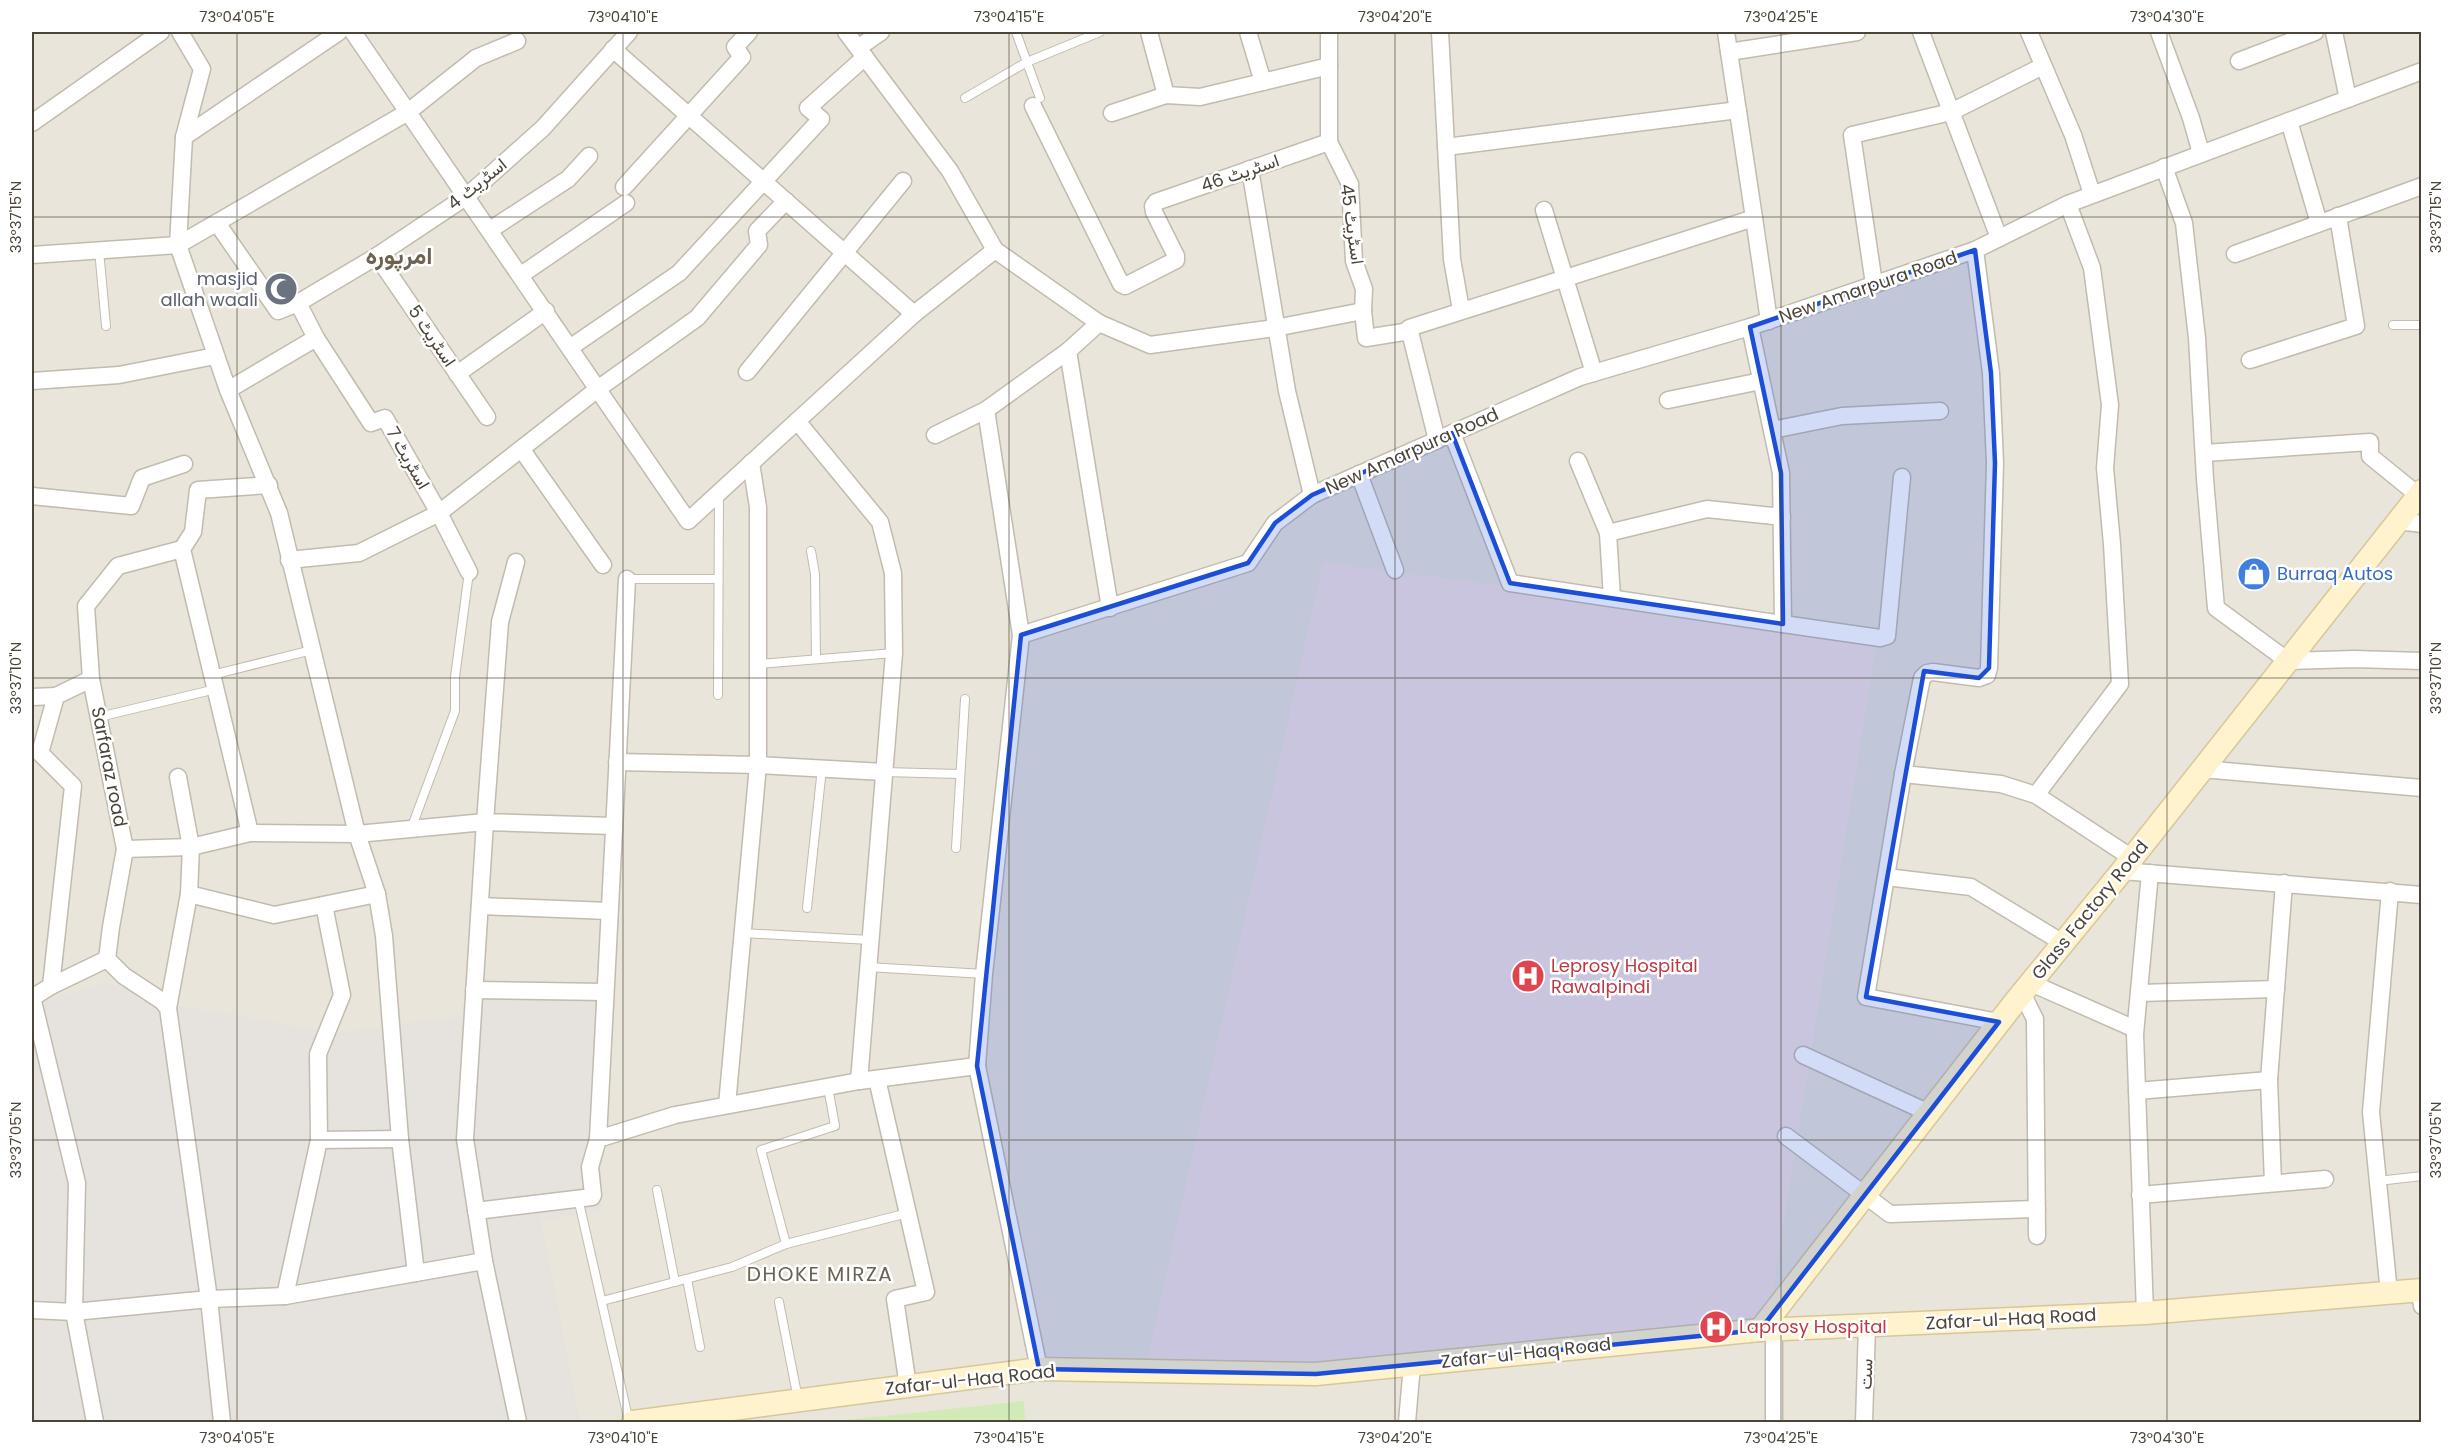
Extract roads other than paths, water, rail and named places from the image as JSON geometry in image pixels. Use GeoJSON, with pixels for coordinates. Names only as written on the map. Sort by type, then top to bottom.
{"type":"FeatureCollection","features":[{"type":"Feature","properties":{"kind":"street"},"geometry":{"type":"LineString","coordinates":[[32,123],[161,32]]}},
{"type":"Feature","properties":{"kind":"street"},"geometry":{"type":"LineString","coordinates":[[180,32],[202,69],[184,137],[178,245],[228,390],[279,513],[357,834],[377,894],[384,936],[400,1139],[416,1273]]}},
{"type":"Feature","properties":{"kind":"street"},"geometry":{"type":"LineString","coordinates":[[184,137],[339,32]]}},
{"type":"Feature","properties":{"kind":"street"},"geometry":{"type":"LineString","coordinates":[[353,32],[571,347],[688,521],[914,314],[995,250]]}},
{"type":"Feature","properties":{"kind":"street","name":"اسٹریٹ 4"},"geometry":{"type":"LineString","coordinates":[[298,303],[377,256],[467,196],[543,128],[629,32]]}},
{"type":"Feature","properties":{"kind":"street"},"geometry":{"type":"LineString","coordinates":[[521,275],[625,195],[742,57],[735,48],[749,32]]}},
{"type":"Feature","properties":{"kind":"street"},"geometry":{"type":"LineString","coordinates":[[846,32],[950,171],[995,250],[1100,323],[1150,345],[1275,328],[1363,311]]}},
{"type":"Feature","properties":{"kind":"street"},"geometry":{"type":"LineString","coordinates":[[571,347],[679,273],[821,119],[808,108],[881,32]]}},
{"type":"Feature","properties":{"kind":"street"},"geometry":{"type":"LineString","coordinates":[[1149,32],[1166,95]]}},
{"type":"Feature","properties":{"kind":"street"},"geometry":{"type":"LineString","coordinates":[[1248,32],[1263,82]]}},
{"type":"Feature","properties":{"kind":"street","name":"اسٹریٹ 45"},"geometry":{"type":"LineString","coordinates":[[1329,32],[1329,142],[1350,184],[1354,261],[1364,290],[1363,311],[1366,338],[1410,331]]}},
{"type":"Feature","properties":{"kind":"street"},"geometry":{"type":"LineString","coordinates":[[1440,32],[1452,259],[1461,310]]}},
{"type":"Feature","properties":{"kind":"street"},"geometry":{"type":"LineString","coordinates":[[1726,32],[1769,321]]}},
{"type":"Feature","properties":{"kind":"street"},"geometry":{"type":"LineString","coordinates":[[1729,52],[1857,32]]}},
{"type":"Feature","properties":{"kind":"street"},"geometry":{"type":"LineString","coordinates":[[1922,32],[1999,238]]}},
{"type":"Feature","properties":{"kind":"street"},"geometry":{"type":"LineString","coordinates":[[2029,32],[2073,135],[2092,194]]}},
{"type":"Feature","properties":{"kind":"street"},"geometry":{"type":"LineString","coordinates":[[2159,32],[2200,153]]}},
{"type":"Feature","properties":{"kind":"street"},"geometry":{"type":"LineString","coordinates":[[2239,61],[2315,32]]}},
{"type":"Feature","properties":{"kind":"street"},"geometry":{"type":"LineString","coordinates":[[2334,32],[2348,99]]}},
{"type":"Feature","properties":{"kind":"street"},"geometry":{"type":"LineString","coordinates":[[32,255],[178,245],[408,112],[476,58],[517,41]]}},
{"type":"Feature","properties":{"kind":"street"},"geometry":{"type":"LineString","coordinates":[[613,49],[914,314]]}},
{"type":"Feature","properties":{"kind":"street"},"geometry":{"type":"LineString","coordinates":[[1112,113],[1166,95],[1200,97],[1329,66]]}},
{"type":"Feature","properties":{"kind":"street"},"geometry":{"type":"LineString","coordinates":[[1874,284],[1852,135],[1951,112],[2043,66]]}},
{"type":"Feature","properties":{"kind":"street","name":"New Amarpura Road"},"geometry":{"type":"LineString","coordinates":[[1021,635],[1248,563],[1275,523],[1312,495],[1594,373],[1769,321],[1975,250],[2092,194],[2421,71]]}},
{"type":"Feature","properties":{"kind":"street","name":"اسٹریٹ 46"},"geometry":{"type":"LineString","coordinates":[[1037,102],[1121,284],[1125,286],[1176,260],[1153,206],[1156,202],[1329,142]]}},
{"type":"Feature","properties":{"kind":"street"},"geometry":{"type":"LineString","coordinates":[[1446,147],[1738,110]]}},
{"type":"Feature","properties":{"kind":"street"},"geometry":{"type":"LineString","coordinates":[[2289,121],[2319,223]]}},
{"type":"Feature","properties":{"kind":"street"},"geometry":{"type":"LineString","coordinates":[[490,230],[568,179],[589,156]]}},
{"type":"Feature","properties":{"kind":"street"},"geometry":{"type":"LineString","coordinates":[[2164,167],[2184,223],[2198,338],[2216,608],[2288,661],[2354,659],[2421,661]]}},
{"type":"Feature","properties":{"kind":"street"},"geometry":{"type":"LineString","coordinates":[[1250,169],[1287,392],[1312,495]]}},
{"type":"Feature","properties":{"kind":"street"},"geometry":{"type":"LineString","coordinates":[[747,372],[903,182]]}},
{"type":"Feature","properties":{"kind":"street"},"geometry":{"type":"LineString","coordinates":[[2235,254],[2421,186]]}},
{"type":"Feature","properties":{"kind":"street"},"geometry":{"type":"LineString","coordinates":[[290,560],[359,553],[439,513],[599,388],[697,318],[759,245],[757,231],[786,201]]}},
{"type":"Feature","properties":{"kind":"street"},"geometry":{"type":"LineString","coordinates":[[2036,795],[2120,684],[2105,468],[2110,405],[2092,268],[2068,204]]}},
{"type":"Feature","properties":{"kind":"street"},"geometry":{"type":"LineString","coordinates":[[1544,210],[1594,373]]}},
{"type":"Feature","properties":{"kind":"street"},"geometry":{"type":"LineString","coordinates":[[2250,360],[2356,326],[2338,216]]}},
{"type":"Feature","properties":{"kind":"street"},"geometry":{"type":"LineString","coordinates":[[1754,218],[1565,276],[1409,328],[1444,437],[1510,583],[1880,638],[1887,636],[1902,477]]}},
{"type":"Feature","properties":{"kind":"street"},"geometry":{"type":"LineString","coordinates":[[217,223],[278,311],[298,303]]}},
{"type":"Feature","properties":{"kind":"street"},"geometry":{"type":"LineString","coordinates":[[1975,250],[1991,373],[1995,463],[1989,668],[1987,675],[1980,678],[1933,672],[1927,673],[1923,678],[1903,774],[1866,997],[2000,1022]]}},
{"type":"Feature","properties":{"kind":"street","name":"اسٹریٹ 5"},"geometry":{"type":"LineString","coordinates":[[377,256],[487,417]]}},
{"type":"Feature","properties":{"kind":"street","name":"اسٹریٹ 7"},"geometry":{"type":"LineString","coordinates":[[298,303],[316,338],[371,423],[385,418],[439,513],[469,572]]}},
{"type":"Feature","properties":{"kind":"street"},"geometry":{"type":"LineString","coordinates":[[457,374],[546,311]]}},
{"type":"Feature","properties":{"kind":"street"},"geometry":{"type":"LineString","coordinates":[[934,435],[986,410],[1068,351],[1100,323]]}},
{"type":"Feature","properties":{"kind":"street"},"geometry":{"type":"LineString","coordinates":[[1750,327],[1781,473],[1783,624]]}},
{"type":"Feature","properties":{"kind":"street"},"geometry":{"type":"LineString","coordinates":[[228,390],[316,338]]}},
{"type":"Feature","properties":{"kind":"street"},"geometry":{"type":"LineString","coordinates":[[1068,351],[1110,608]]}},
{"type":"Feature","properties":{"kind":"street"},"geometry":{"type":"LineString","coordinates":[[32,381],[119,375],[216,356]]}},
{"type":"Feature","properties":{"kind":"street"},"geometry":{"type":"LineString","coordinates":[[1668,400],[1761,381]]}},
{"type":"Feature","properties":{"kind":"street"},"geometry":{"type":"LineString","coordinates":[[986,410],[1021,635],[984,974],[977,1066],[1039,1369]]}},
{"type":"Feature","properties":{"kind":"street"},"geometry":{"type":"LineString","coordinates":[[1772,430],[1842,416],[1940,411]]}},
{"type":"Feature","properties":{"kind":"street"},"geometry":{"type":"LineString","coordinates":[[797,421],[880,522],[892,573],[894,653],[859,1082]]}},
{"type":"Feature","properties":{"kind":"street"},"geometry":{"type":"LineString","coordinates":[[2204,453],[2370,442],[2370,456],[2420,493]]}},
{"type":"Feature","properties":{"kind":"street"},"geometry":{"type":"LineString","coordinates":[[522,450],[603,565]]}},
{"type":"Feature","properties":{"kind":"street"},"geometry":{"type":"LineString","coordinates":[[1578,461],[1608,533],[1612,598]]}},
{"type":"Feature","properties":{"kind":"street"},"geometry":{"type":"LineString","coordinates":[[727,1105],[758,765],[758,507],[751,463]]}},
{"type":"Feature","properties":{"kind":"street"},"geometry":{"type":"LineString","coordinates":[[32,496],[131,506],[142,478],[184,464]]}},
{"type":"Feature","properties":{"kind":"street"},"geometry":{"type":"LineString","coordinates":[[1359,474],[1395,570]]}},
{"type":"Feature","properties":{"kind":"street"},"geometry":{"type":"LineString","coordinates":[[250,833],[182,549],[193,532],[198,490],[269,485]]}},
{"type":"Feature","properties":{"kind":"street","name":"Glass Factory Road"},"geometry":{"type":"LineString","coordinates":[[1767,1330],[1865,1194],[2420,493]]}},
{"type":"Feature","properties":{"kind":"street"},"geometry":{"type":"LineString","coordinates":[[1608,533],[1707,509],[1782,518]]}},
{"type":"Feature","properties":{"kind":"street"},"geometry":{"type":"LineString","coordinates":[[2398,521],[2421,524]]}},
{"type":"Feature","properties":{"kind":"street","name":"Sarfaraz road"},"geometry":{"type":"LineString","coordinates":[[107,959],[125,849],[92,679],[86,606],[118,566],[182,549]]}},
{"type":"Feature","properties":{"kind":"street"},"geometry":{"type":"LineString","coordinates":[[516,562],[500,622],[465,1139],[484,1261],[518,1422]]}},
{"type":"Feature","properties":{"kind":"street"},"geometry":{"type":"LineString","coordinates":[[476,1211],[593,1195],[590,1167],[598,1139],[627,579]]}},
{"type":"Feature","properties":{"kind":"street"},"geometry":{"type":"LineString","coordinates":[[32,697],[56,696],[92,679]]}},
{"type":"Feature","properties":{"kind":"street"},"geometry":{"type":"LineString","coordinates":[[51,986],[73,786],[40,753],[56,696]]}},
{"type":"Feature","properties":{"kind":"street"},"geometry":{"type":"LineString","coordinates":[[617,762],[758,765],[884,772]]}},
{"type":"Feature","properties":{"kind":"street"},"geometry":{"type":"LineString","coordinates":[[2202,769],[2421,788]]}},
{"type":"Feature","properties":{"kind":"street"},"geometry":{"type":"LineString","coordinates":[[1903,774],[2001,784],[2036,795],[2127,864],[2151,873],[2421,895]]}},
{"type":"Feature","properties":{"kind":"street"},"geometry":{"type":"LineString","coordinates":[[178,777],[191,848],[189,894],[168,1008],[209,1299],[222,1422]]}},
{"type":"Feature","properties":{"kind":"street"},"geometry":{"type":"LineString","coordinates":[[125,849],[191,848],[250,833],[357,834],[485,822],[613,826]]}},
{"type":"Feature","properties":{"kind":"street"},"geometry":{"type":"LineString","coordinates":[[2145,1313],[2135,1029],[2151,873]]}},
{"type":"Feature","properties":{"kind":"street"},"geometry":{"type":"LineString","coordinates":[[1886,877],[1971,887],[2063,943]]}},
{"type":"Feature","properties":{"kind":"street"},"geometry":{"type":"LineString","coordinates":[[2272,1183],[2269,1080],[2284,883]]}},
{"type":"Feature","properties":{"kind":"street"},"geometry":{"type":"LineString","coordinates":[[2389,1293],[2371,1112],[2390,891]]}},
{"type":"Feature","properties":{"kind":"street"},"geometry":{"type":"LineString","coordinates":[[189,894],[274,915],[377,894]]}},
{"type":"Feature","properties":{"kind":"street"},"geometry":{"type":"LineString","coordinates":[[285,1296],[319,1140],[318,1054],[342,995],[324,905]]}},
{"type":"Feature","properties":{"kind":"street"},"geometry":{"type":"LineString","coordinates":[[480,906],[609,911]]}},
{"type":"Feature","properties":{"kind":"street"},"geometry":{"type":"LineString","coordinates":[[95,1422],[74,1312],[77,1183],[32,998],[51,986],[107,959],[124,976],[162,1001],[168,1008]]}},
{"type":"Feature","properties":{"kind":"street"},"geometry":{"type":"LineString","coordinates":[[2027,988],[2135,1029]]}},
{"type":"Feature","properties":{"kind":"street"},"geometry":{"type":"LineString","coordinates":[[2027,988],[2035,1019],[2037,1236]]}},
{"type":"Feature","properties":{"kind":"street"},"geometry":{"type":"LineString","coordinates":[[2139,993],[2276,989]]}},
{"type":"Feature","properties":{"kind":"street"},"geometry":{"type":"LineString","coordinates":[[474,990],[605,992]]}},
{"type":"Feature","properties":{"kind":"street"},"geometry":{"type":"LineString","coordinates":[[1803,1054],[1929,1113]]}},
{"type":"Feature","properties":{"kind":"street"},"geometry":{"type":"LineString","coordinates":[[598,1139],[675,1115],[877,1079],[977,1066]]}},
{"type":"Feature","properties":{"kind":"street"},"geometry":{"type":"LineString","coordinates":[[877,1079],[926,1292],[895,1299],[908,1386]]}},
{"type":"Feature","properties":{"kind":"street"},"geometry":{"type":"LineString","coordinates":[[2137,1091],[2269,1080]]}},
{"type":"Feature","properties":{"kind":"street"},"geometry":{"type":"LineString","coordinates":[[1786,1136],[1890,1214],[2037,1209]]}},
{"type":"Feature","properties":{"kind":"street"},"geometry":{"type":"LineString","coordinates":[[319,1140],[400,1139]]}},
{"type":"Feature","properties":{"kind":"street"},"geometry":{"type":"LineString","coordinates":[[2140,1195],[2325,1179]]}},
{"type":"Feature","properties":{"kind":"street"},"geometry":{"type":"LineString","coordinates":[[32,1310],[74,1312],[209,1299],[285,1296],[484,1261]]}},
{"type":"Feature","properties":{"kind":"street","name":"Zafar-ul-Haq Road"},"geometry":{"type":"LineString","coordinates":[[631,1422],[1039,1369],[1316,1374],[1767,1330],[2145,1313],[2389,1293],[2421,1296]]}},
{"type":"Feature","properties":{"kind":"street","name":"ست"},"geometry":{"type":"LineString","coordinates":[[1864,1422],[1867,1325]]}},
{"type":"Feature","properties":{"kind":"street"},"geometry":{"type":"LineString","coordinates":[[1767,1330],[1774,1422]]}},
{"type":"Feature","properties":{"kind":"street"},"geometry":{"type":"LineString","coordinates":[[1407,1422],[1412,1365]]}},
{"type":"Feature","properties":{"kind":"lane"},"geometry":{"type":"LineString","coordinates":[[1016,32],[1027,62],[1037,102]]}},
{"type":"Feature","properties":{"kind":"lane"},"geometry":{"type":"LineString","coordinates":[[965,98],[1027,62],[1100,32]]}},
{"type":"Feature","properties":{"kind":"lane"},"geometry":{"type":"LineString","coordinates":[[99,250],[106,326]]}},
{"type":"Feature","properties":{"kind":"lane"},"geometry":{"type":"LineString","coordinates":[[2393,325],[2421,325]]}},
{"type":"Feature","properties":{"kind":"lane"},"geometry":{"type":"LineString","coordinates":[[718,695],[719,492]]}},
{"type":"Feature","properties":{"kind":"lane"},"geometry":{"type":"LineString","coordinates":[[811,551],[815,574],[816,659]]}},
{"type":"Feature","properties":{"kind":"lane"},"geometry":{"type":"LineString","coordinates":[[411,828],[455,711],[455,677],[469,572]]}},
{"type":"Feature","properties":{"kind":"lane"},"geometry":{"type":"LineString","coordinates":[[627,579],[718,579]]}},
{"type":"Feature","properties":{"kind":"lane"},"geometry":{"type":"LineString","coordinates":[[99,717],[312,650]]}},
{"type":"Feature","properties":{"kind":"lane"},"geometry":{"type":"LineString","coordinates":[[758,664],[894,653]]}},
{"type":"Feature","properties":{"kind":"lane"},"geometry":{"type":"LineString","coordinates":[[956,848],[965,699]]}},
{"type":"Feature","properties":{"kind":"lane"},"geometry":{"type":"LineString","coordinates":[[807,908],[822,768]]}},
{"type":"Feature","properties":{"kind":"lane"},"geometry":{"type":"LineString","coordinates":[[884,772],[960,774]]}},
{"type":"Feature","properties":{"kind":"lane"},"geometry":{"type":"LineString","coordinates":[[743,933],[870,940]]}},
{"type":"Feature","properties":{"kind":"lane"},"geometry":{"type":"LineString","coordinates":[[868,968],[984,974]]}},
{"type":"Feature","properties":{"kind":"lane"},"geometry":{"type":"LineString","coordinates":[[786,1244],[761,1150],[835,1126],[828,1087]]}},
{"type":"Feature","properties":{"kind":"lane"},"geometry":{"type":"LineString","coordinates":[[2378,1181],[2421,1176]]}},
{"type":"Feature","properties":{"kind":"lane"},"geometry":{"type":"LineString","coordinates":[[657,1190],[675,1282]]}},
{"type":"Feature","properties":{"kind":"lane"},"geometry":{"type":"LineString","coordinates":[[578,1198],[631,1422]]}},
{"type":"Feature","properties":{"kind":"lane"},"geometry":{"type":"LineString","coordinates":[[602,1301],[732,1267],[786,1244],[908,1213]]}},
{"type":"Feature","properties":{"kind":"lane"},"geometry":{"type":"LineString","coordinates":[[687,1279],[700,1347]]}},
{"type":"Feature","properties":{"kind":"lane"},"geometry":{"type":"LineString","coordinates":[[779,1302],[798,1400]]}},
{"type":"Feature","properties":{"kind":"place","name":"masjid allah waali"},"geometry":{"type":"Point","coordinates":[281,289]}},
{"type":"Feature","properties":{"kind":"place","name":"Burraq Autos"},"geometry":{"type":"Point","coordinates":[2254,574]}},
{"type":"Feature","properties":{"kind":"place","name":"Leprosy Hospital Rawalpindi"},"geometry":{"type":"Point","coordinates":[1528,976]}},
{"type":"Feature","properties":{"kind":"place","name":"Laprosy Hospital"},"geometry":{"type":"Point","coordinates":[1716,1327]}},
{"type":"Feature","properties":{"kind":"district","name":"امرپورہ"},"geometry":{"type":"Point","coordinates":[399,256]}},
{"type":"Feature","properties":{"kind":"district","name":"DHOKE MIRZA"},"geometry":{"type":"Point","coordinates":[820,1274]}}]}
